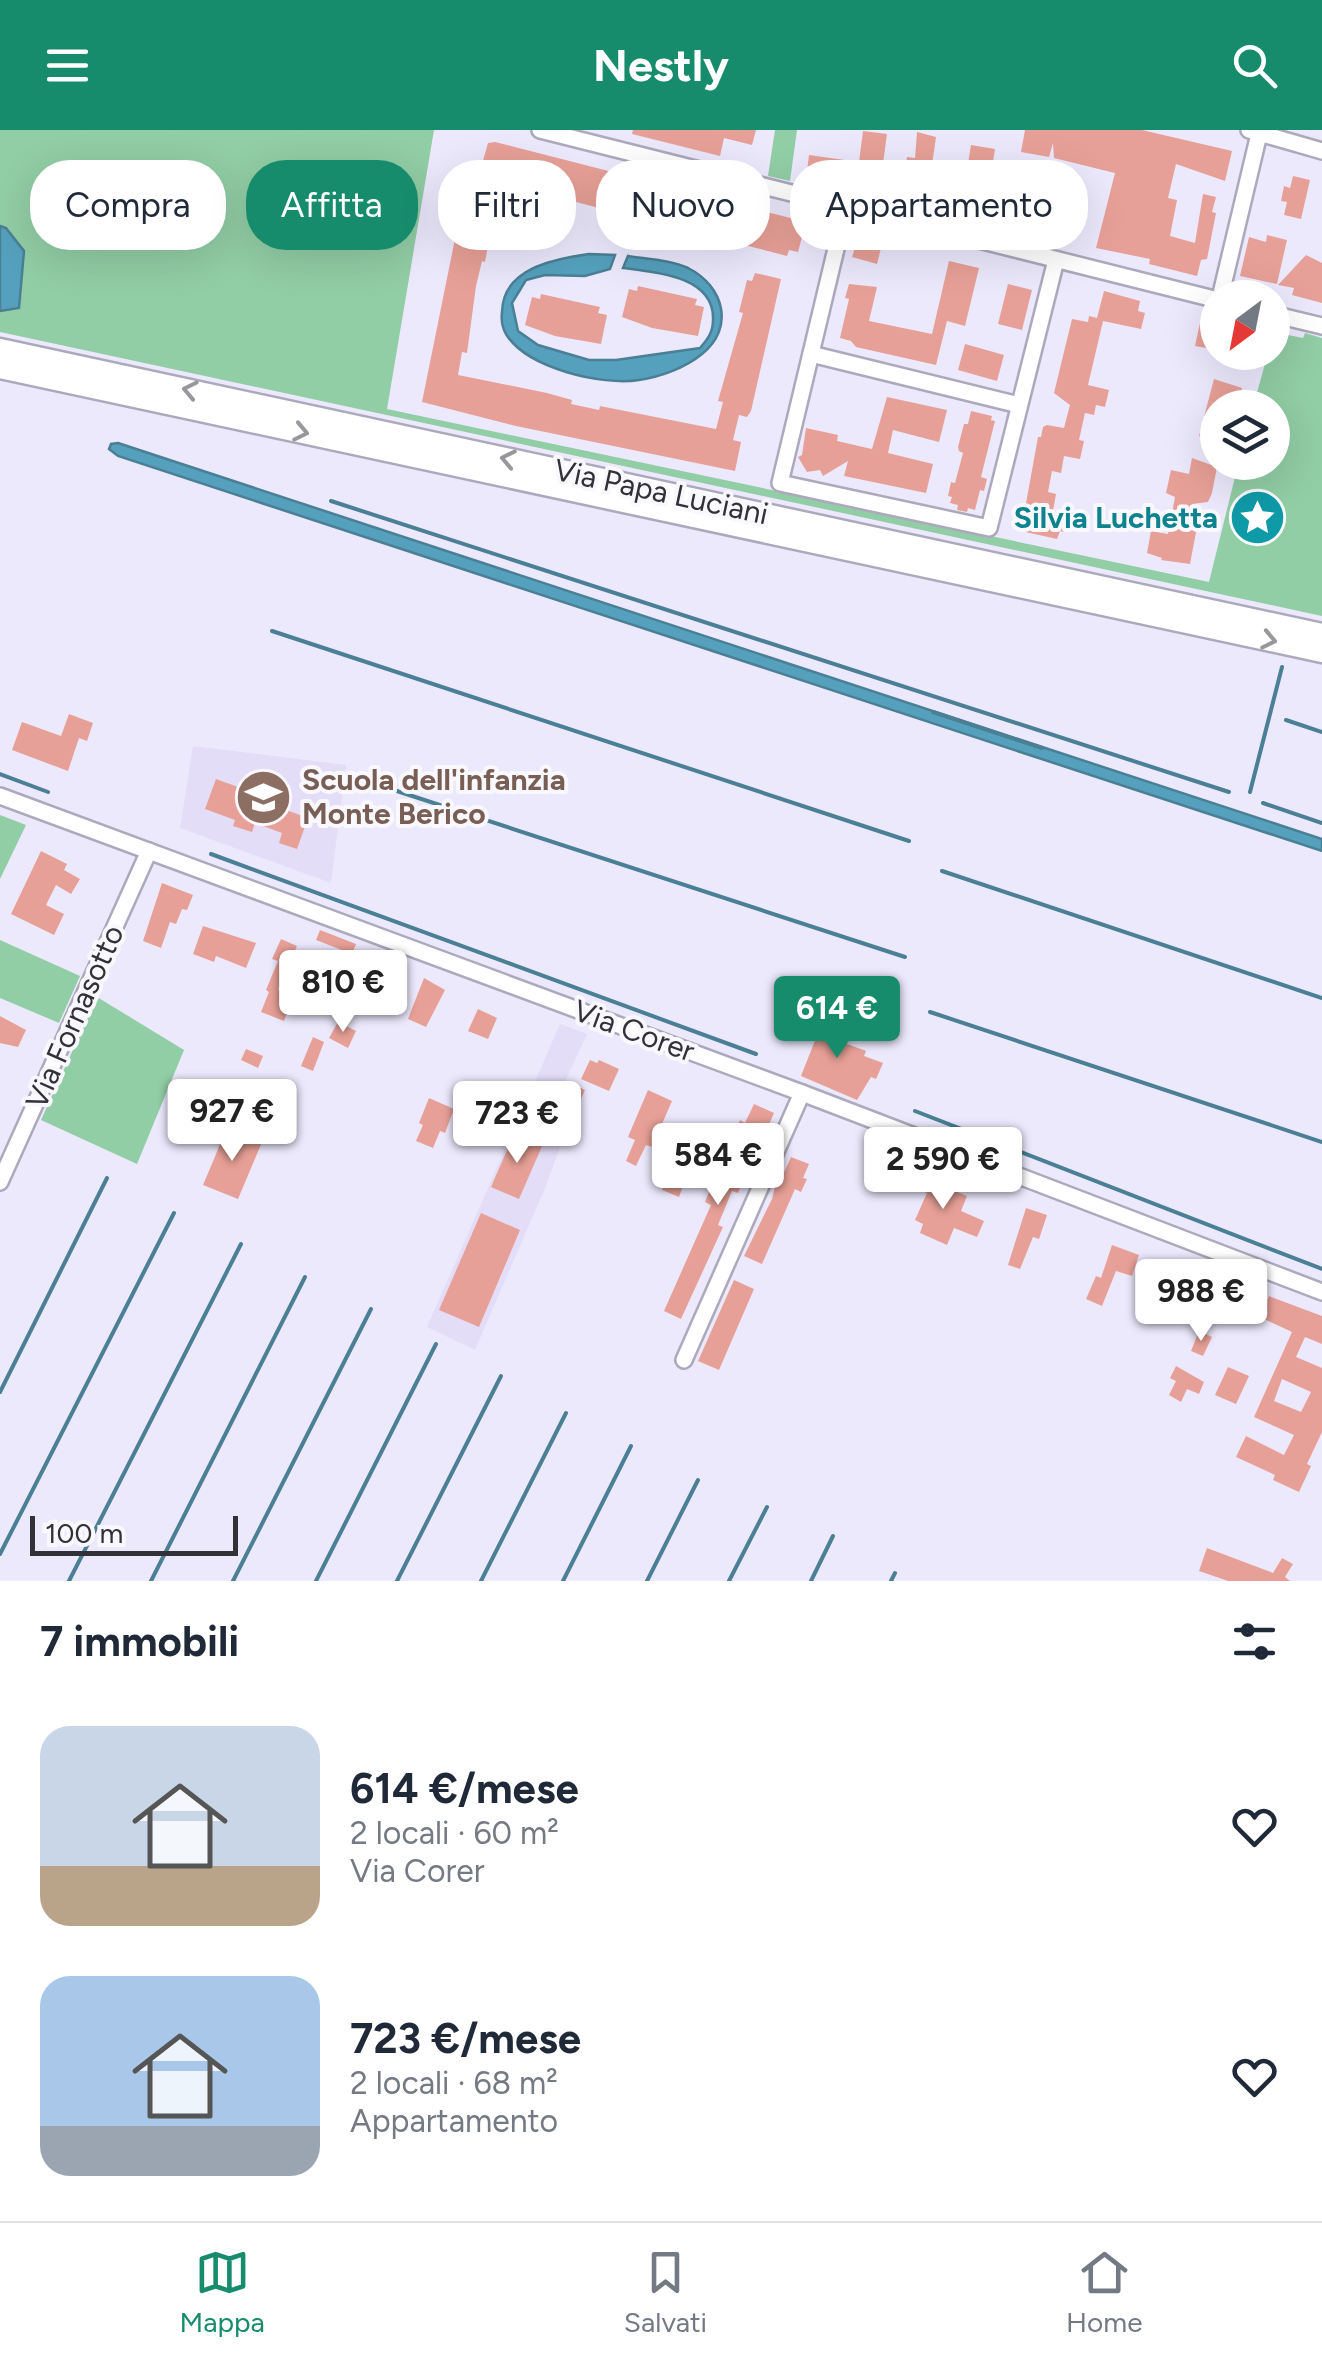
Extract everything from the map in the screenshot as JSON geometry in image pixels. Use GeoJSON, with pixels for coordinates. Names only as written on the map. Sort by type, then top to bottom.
{"type":"FeatureCollection","features":[{"type":"Feature","properties":{"kind":"main road","name":"Via Papa Luciani"},"geometry":{"type":"LineString","coordinates":[[0,349],[1322,634]]}},
{"type":"Feature","properties":{"kind":"main road","name":"Via Papa Luciani"},"geometry":{"type":"LineString","coordinates":[[0,368],[1322,652]]}},
{"type":"Feature","properties":{"kind":"street"},"geometry":{"type":"LineString","coordinates":[[540,130],[790,193]]}},
{"type":"Feature","properties":{"kind":"street"},"geometry":{"type":"LineString","coordinates":[[1223,280],[1254,132],[1322,151]]}},
{"type":"Feature","properties":{"kind":"street"},"geometry":{"type":"LineString","coordinates":[[835,250],[780,483],[989,528],[1056,260]]}},
{"type":"Feature","properties":{"kind":"street"},"geometry":{"type":"LineString","coordinates":[[1016,250],[1200,294]]}},
{"type":"Feature","properties":{"kind":"street"},"geometry":{"type":"LineString","coordinates":[[1290,318],[1322,326]]}},
{"type":"Feature","properties":{"kind":"street"},"geometry":{"type":"LineString","coordinates":[[810,354],[1019,406]]}},
{"type":"Feature","properties":{"kind":"street","name":"Via Corer"},"geometry":{"type":"LineString","coordinates":[[0,796],[802,1093],[1322,1292]]}},
{"type":"Feature","properties":{"kind":"street","name":"Via Fornasotto"},"geometry":{"type":"LineString","coordinates":[[0,1182],[149,851]]}},
{"type":"Feature","properties":{"kind":"street"},"geometry":{"type":"LineString","coordinates":[[684,1360],[802,1093]]}},
{"type":"Feature","properties":{"kind":"shaded area","name":"Scuola dell'infanzia Monte Berico"},"geometry":{"type":"Polygon","coordinates":[[[193,746],[346,765],[331,883],[180,828],[193,746]]]}},
{"type":"Feature","properties":{"kind":"shaded area"},"geometry":{"type":"Polygon","coordinates":[[[560,1024],[587,1034],[564,1084],[570,1089],[561,1110],[571,1116],[546,1186],[475,1350],[427,1327],[560,1024]]]}},
{"type":"Feature","properties":{"kind":"green space"},"geometry":{"type":"Polygon","coordinates":[[[0,130],[434,130],[418,225],[418,160],[246,160],[246,250],[414,250],[387,409],[1209,582],[1234,480],[1290,480],[1290,390],[1258,390],[1263,370],[1290,370],[1290,335],[1303,338],[1305,333],[1322,338],[1322,616],[0,332],[0,311],[19,308],[6,228],[0,226],[0,130]]]}},
{"type":"Feature","properties":{"kind":"green space"},"geometry":{"type":"Polygon","coordinates":[[[775,130],[797,130],[790,181],[770,176],[775,130]]]}},
{"type":"Feature","properties":{"kind":"green space"},"geometry":{"type":"Polygon","coordinates":[[[0,815],[26,825],[0,879],[0,815]]]}},
{"type":"Feature","properties":{"kind":"green space"},"geometry":{"type":"Polygon","coordinates":[[[0,940],[80,976],[59,1023],[0,998],[0,940]]]}},
{"type":"Feature","properties":{"kind":"green space"},"geometry":{"type":"Polygon","coordinates":[[[97,997],[184,1050],[137,1164],[41,1120],[97,997]]]}},
{"type":"Feature","properties":{"kind":"water"},"geometry":{"type":"Polygon","coordinates":[[[0,226],[24,251],[19,308],[0,311],[0,226]]]}},
{"type":"Feature","properties":{"kind":"water"},"geometry":{"type":"Polygon","coordinates":[[[589,254],[615,255],[610,269],[585,276],[545,275],[526,280],[512,303],[518,331],[538,345],[589,360],[700,348],[713,324],[711,305],[704,294],[681,279],[623,268],[628,256],[681,265],[710,285],[717,296],[722,320],[712,344],[672,371],[623,381],[566,372],[516,346],[506,334],[502,315],[511,285],[533,268],[589,254]]]}},
{"type":"Feature","properties":{"kind":"water"},"geometry":{"type":"Polygon","coordinates":[[[118,443],[1322,839],[1322,851],[118,456],[109,449],[111,444],[118,443]]]}},
{"type":"Feature","properties":{"kind":"building"},"geometry":{"type":"Polygon","coordinates":[[[633,130],[756,130],[752,145],[724,138],[720,156],[632,134],[633,130]]]}},
{"type":"Feature","properties":{"kind":"building"},"geometry":{"type":"Polygon","coordinates":[[[1025,130],[1142,130],[1232,151],[1225,181],[1176,164],[1168,198],[1177,200],[1170,236],[1195,243],[1203,194],[1216,197],[1207,259],[1201,260],[1197,276],[1149,264],[1150,259],[1096,248],[1115,173],[1088,166],[1088,160],[1054,158],[1053,143],[1049,157],[1021,152],[1025,130]]]}},
{"type":"Feature","properties":{"kind":"building"},"geometry":{"type":"Polygon","coordinates":[[[863,131],[887,134],[884,160],[859,160],[863,131]]]}},
{"type":"Feature","properties":{"kind":"building"},"geometry":{"type":"Polygon","coordinates":[[[917,132],[936,137],[933,160],[907,160],[915,158],[917,132]]]}},
{"type":"Feature","properties":{"kind":"building"},"geometry":{"type":"Polygon","coordinates":[[[495,142],[565,160],[483,160],[488,143],[495,142]]]}},
{"type":"Feature","properties":{"kind":"building"},"geometry":{"type":"Polygon","coordinates":[[[971,145],[995,149],[993,160],[969,160],[971,145]]]}},
{"type":"Feature","properties":{"kind":"building"},"geometry":{"type":"Polygon","coordinates":[[[809,155],[845,160],[808,160],[809,155]]]}},
{"type":"Feature","properties":{"kind":"building"},"geometry":{"type":"Polygon","coordinates":[[[576,163],[596,168],[596,207],[576,202],[576,163]]]}},
{"type":"Feature","properties":{"kind":"building"},"geometry":{"type":"Polygon","coordinates":[[[1293,176],[1310,180],[1301,219],[1284,215],[1287,202],[1281,201],[1284,186],[1290,188],[1293,176]]]}},
{"type":"Feature","properties":{"kind":"building"},"geometry":{"type":"Polygon","coordinates":[[[770,213],[790,218],[790,250],[799,250],[798,252],[789,250],[787,256],[764,250],[770,250],[770,213]]]}},
{"type":"Feature","properties":{"kind":"building"},"geometry":{"type":"Polygon","coordinates":[[[1267,235],[1287,240],[1278,280],[1240,276],[1249,237],[1266,242],[1267,235]]]}},
{"type":"Feature","properties":{"kind":"building"},"geometry":{"type":"Polygon","coordinates":[[[453,250],[487,250],[476,286],[467,353],[462,352],[458,375],[547,393],[599,410],[600,406],[716,429],[723,402],[718,401],[743,313],[739,312],[747,280],[752,281],[755,273],[781,279],[751,411],[747,417],[739,415],[733,440],[741,442],[735,471],[516,426],[422,402],[453,250]]]}},
{"type":"Feature","properties":{"kind":"building"},"geometry":{"type":"Polygon","coordinates":[[[854,250],[880,250],[877,264],[852,257],[854,250]]]}},
{"type":"Feature","properties":{"kind":"building"},"geometry":{"type":"Polygon","coordinates":[[[1306,255],[1322,263],[1322,303],[1292,295],[1290,280],[1283,280],[1306,255]]]}},
{"type":"Feature","properties":{"kind":"building"},"geometry":{"type":"Polygon","coordinates":[[[949,261],[979,268],[965,326],[947,321],[936,365],[856,347],[840,338],[849,284],[877,287],[869,321],[932,334],[949,261]]]}},
{"type":"Feature","properties":{"kind":"building"},"geometry":{"type":"Polygon","coordinates":[[[1008,284],[1032,290],[1022,330],[998,324],[1008,284]]]}},
{"type":"Feature","properties":{"kind":"building"},"geometry":{"type":"Polygon","coordinates":[[[638,286],[697,299],[695,305],[704,307],[698,336],[652,328],[622,317],[629,289],[637,291],[638,286]]]}},
{"type":"Feature","properties":{"kind":"building"},"geometry":{"type":"Polygon","coordinates":[[[1104,291],[1140,301],[1138,311],[1145,313],[1141,329],[1103,321],[1088,385],[1109,390],[1105,407],[1096,405],[1094,415],[1085,413],[1079,440],[1084,441],[1080,459],[1064,456],[1061,473],[1052,471],[1048,492],[1056,494],[1053,511],[1069,514],[1065,532],[1060,531],[1057,539],[1021,531],[1038,437],[1047,425],[1064,428],[1070,405],[1054,393],[1072,319],[1088,322],[1089,316],[1097,318],[1104,291]]]}},
{"type":"Feature","properties":{"kind":"building"},"geometry":{"type":"Polygon","coordinates":[[[541,294],[600,307],[598,313],[607,315],[601,344],[555,336],[525,325],[532,297],[540,299],[541,294]]]}},
{"type":"Feature","properties":{"kind":"building"},"geometry":{"type":"Polygon","coordinates":[[[965,344],[1004,355],[997,381],[958,370],[965,344]]]}},
{"type":"Feature","properties":{"kind":"building"},"geometry":{"type":"Polygon","coordinates":[[[1214,379],[1242,388],[1242,390],[1211,390],[1214,379]]]}},
{"type":"Feature","properties":{"kind":"building"},"geometry":{"type":"Polygon","coordinates":[[[887,397],[947,410],[939,442],[893,430],[888,453],[933,464],[926,493],[844,476],[848,461],[823,476],[820,470],[807,472],[798,457],[802,455],[806,428],[838,435],[837,441],[872,449],[887,397]]]}},
{"type":"Feature","properties":{"kind":"building"},"geometry":{"type":"Polygon","coordinates":[[[971,411],[992,416],[995,421],[981,477],[987,479],[984,491],[980,490],[975,510],[968,508],[967,512],[957,510],[958,505],[950,503],[952,497],[948,496],[963,453],[958,447],[964,424],[968,424],[971,411]]]}},
{"type":"Feature","properties":{"kind":"building"},"geometry":{"type":"Polygon","coordinates":[[[1192,458],[1200,461],[1200,480],[1214,480],[1208,502],[1192,504],[1188,524],[1197,527],[1190,564],[1161,560],[1147,553],[1151,531],[1168,534],[1175,497],[1166,493],[1171,470],[1189,474],[1192,458]]]}},
{"type":"Feature","properties":{"kind":"building"},"geometry":{"type":"Polygon","coordinates":[[[69,714],[93,723],[87,741],[79,738],[68,771],[12,750],[22,722],[61,736],[69,714]]]}},
{"type":"Feature","properties":{"kind":"building"},"geometry":{"type":"Polygon","coordinates":[[[216,779],[280,802],[278,807],[308,818],[297,849],[279,843],[282,833],[255,823],[252,832],[233,826],[235,820],[205,809],[216,779]]]}},
{"type":"Feature","properties":{"kind":"building"},"geometry":{"type":"Polygon","coordinates":[[[41,851],[67,864],[64,870],[80,879],[71,894],[56,885],[46,905],[64,914],[54,935],[11,914],[41,851]]]}},
{"type":"Feature","properties":{"kind":"building"},"geometry":{"type":"Polygon","coordinates":[[[162,883],[193,895],[176,924],[170,922],[161,948],[143,941],[162,883]]]}},
{"type":"Feature","properties":{"kind":"building"},"geometry":{"type":"Polygon","coordinates":[[[203,926],[256,943],[246,968],[216,956],[214,962],[193,954],[203,926]]]}},
{"type":"Feature","properties":{"kind":"building"},"geometry":{"type":"Polygon","coordinates":[[[320,930],[356,944],[352,954],[316,940],[320,930]]]}},
{"type":"Feature","properties":{"kind":"building"},"geometry":{"type":"Polygon","coordinates":[[[281,939],[297,946],[278,990],[293,996],[284,1021],[261,1012],[278,961],[272,959],[281,939]]]}},
{"type":"Feature","properties":{"kind":"building"},"geometry":{"type":"Polygon","coordinates":[[[364,976],[391,988],[382,1007],[371,1002],[364,1011],[351,1004],[364,976]]]}},
{"type":"Feature","properties":{"kind":"building"},"geometry":{"type":"Polygon","coordinates":[[[424,978],[445,990],[426,1027],[408,1019],[424,978]]]}},
{"type":"Feature","properties":{"kind":"building"},"geometry":{"type":"Polygon","coordinates":[[[478,1009],[497,1018],[488,1039],[468,1031],[478,1009]]]}},
{"type":"Feature","properties":{"kind":"building"},"geometry":{"type":"Polygon","coordinates":[[[803,1011],[831,1023],[826,1036],[866,1051],[864,1056],[883,1063],[876,1079],[871,1077],[857,1100],[801,1076],[818,1033],[798,1025],[803,1011]]]}},
{"type":"Feature","properties":{"kind":"building"},"geometry":{"type":"Polygon","coordinates":[[[0,1016],[26,1030],[18,1047],[0,1043],[0,1016]]]}},
{"type":"Feature","properties":{"kind":"building"},"geometry":{"type":"Polygon","coordinates":[[[338,1022],[356,1031],[348,1048],[329,1038],[338,1022]]]}},
{"type":"Feature","properties":{"kind":"building"},"geometry":{"type":"Polygon","coordinates":[[[313,1037],[324,1042],[313,1071],[301,1066],[313,1037]]]}},
{"type":"Feature","properties":{"kind":"building"},"geometry":{"type":"Polygon","coordinates":[[[246,1049],[263,1056],[258,1068],[241,1060],[246,1049]]]}},
{"type":"Feature","properties":{"kind":"building"},"geometry":{"type":"Polygon","coordinates":[[[590,1060],[619,1069],[609,1091],[581,1079],[590,1060]]]}},
{"type":"Feature","properties":{"kind":"building"},"geometry":{"type":"Polygon","coordinates":[[[572,1084],[585,1090],[575,1112],[565,1108],[563,1102],[572,1084]]]}},
{"type":"Feature","properties":{"kind":"building"},"geometry":{"type":"Polygon","coordinates":[[[648,1090],[672,1101],[652,1147],[646,1145],[636,1166],[626,1161],[635,1140],[628,1137],[648,1090]]]}},
{"type":"Feature","properties":{"kind":"building"},"geometry":{"type":"Polygon","coordinates":[[[532,1091],[551,1099],[537,1132],[519,1122],[532,1091]]]}},
{"type":"Feature","properties":{"kind":"building"},"geometry":{"type":"Polygon","coordinates":[[[429,1098],[454,1109],[445,1133],[440,1131],[433,1148],[416,1141],[429,1098]]]}},
{"type":"Feature","properties":{"kind":"building"},"geometry":{"type":"Polygon","coordinates":[[[754,1104],[774,1113],[764,1136],[758,1134],[742,1168],[747,1170],[738,1193],[732,1191],[718,1225],[723,1227],[681,1319],[664,1311],[711,1205],[705,1202],[715,1177],[721,1180],[735,1147],[730,1144],[740,1120],[745,1123],[754,1104]]]}},
{"type":"Feature","properties":{"kind":"building"},"geometry":{"type":"Polygon","coordinates":[[[227,1128],[262,1142],[238,1199],[203,1185],[227,1128]]]}},
{"type":"Feature","properties":{"kind":"building"},"geometry":{"type":"Polygon","coordinates":[[[514,1134],[543,1144],[519,1199],[491,1187],[514,1134]]]}},
{"type":"Feature","properties":{"kind":"building"},"geometry":{"type":"Polygon","coordinates":[[[680,1143],[701,1156],[679,1197],[662,1190],[680,1143]]]}},
{"type":"Feature","properties":{"kind":"building"},"geometry":{"type":"Polygon","coordinates":[[[791,1157],[809,1164],[803,1178],[807,1179],[801,1192],[795,1189],[762,1264],[744,1256],[772,1199],[778,1175],[782,1177],[791,1157]]]}},
{"type":"Feature","properties":{"kind":"building"},"geometry":{"type":"Polygon","coordinates":[[[914,1174],[967,1196],[961,1211],[984,1221],[977,1237],[954,1228],[947,1245],[920,1233],[923,1224],[915,1220],[927,1193],[910,1186],[914,1174]]]}},
{"type":"Feature","properties":{"kind":"building"},"geometry":{"type":"Polygon","coordinates":[[[1026,1208],[1047,1215],[1039,1239],[1033,1237],[1020,1269],[1008,1265],[1026,1208]]]}},
{"type":"Feature","properties":{"kind":"building"},"geometry":{"type":"Polygon","coordinates":[[[481,1213],[520,1230],[479,1327],[439,1310],[481,1213]]]}},
{"type":"Feature","properties":{"kind":"building"},"geometry":{"type":"Polygon","coordinates":[[[1112,1245],[1139,1255],[1132,1276],[1116,1271],[1102,1306],[1086,1299],[1096,1276],[1101,1278],[1112,1245]]]}},
{"type":"Feature","properties":{"kind":"building"},"geometry":{"type":"Polygon","coordinates":[[[1217,1276],[1241,1286],[1232,1307],[1218,1301],[1216,1306],[1206,1302],[1217,1276]]]}},
{"type":"Feature","properties":{"kind":"building"},"geometry":{"type":"Polygon","coordinates":[[[734,1280],[754,1289],[719,1370],[698,1361],[734,1280]]]}},
{"type":"Feature","properties":{"kind":"building"},"geometry":{"type":"Polygon","coordinates":[[[1269,1296],[1322,1316],[1322,1344],[1305,1337],[1296,1357],[1322,1368],[1322,1432],[1299,1492],[1273,1480],[1275,1475],[1236,1457],[1246,1436],[1284,1455],[1294,1435],[1254,1417],[1292,1332],[1260,1317],[1269,1296]],[[1282,1379],[1274,1401],[1301,1412],[1311,1392],[1282,1379]]]}},
{"type":"Feature","properties":{"kind":"building"},"geometry":{"type":"Polygon","coordinates":[[[1199,1331],[1212,1337],[1203,1356],[1191,1351],[1199,1331]]]}},
{"type":"Feature","properties":{"kind":"building"},"geometry":{"type":"Polygon","coordinates":[[[1176,1366],[1204,1382],[1199,1394],[1187,1389],[1181,1402],[1169,1395],[1176,1381],[1170,1378],[1176,1366]]]}},
{"type":"Feature","properties":{"kind":"building"},"geometry":{"type":"Polygon","coordinates":[[[1228,1367],[1249,1376],[1236,1404],[1215,1395],[1228,1367]]]}},
{"type":"Feature","properties":{"kind":"building"},"geometry":{"type":"Polygon","coordinates":[[[1207,1548],[1273,1573],[1282,1558],[1293,1564],[1285,1577],[1290,1581],[1228,1581],[1199,1571],[1207,1548]]]}},
{"type":"Feature","properties":{"kind":"waterway"},"geometry":{"type":"LineString","coordinates":[[331,501],[1229,792]]}},
{"type":"Feature","properties":{"kind":"waterway"},"geometry":{"type":"LineString","coordinates":[[272,631],[909,841]]}},
{"type":"Feature","properties":{"kind":"waterway"},"geometry":{"type":"LineString","coordinates":[[1250,792],[1282,667]]}},
{"type":"Feature","properties":{"kind":"waterway"},"geometry":{"type":"LineString","coordinates":[[933,712],[1042,748]]}},
{"type":"Feature","properties":{"kind":"waterway"},"geometry":{"type":"LineString","coordinates":[[1286,720],[1322,732]]}},
{"type":"Feature","properties":{"kind":"waterway"},"geometry":{"type":"LineString","coordinates":[[0,774],[48,792]]}},
{"type":"Feature","properties":{"kind":"waterway"},"geometry":{"type":"LineString","coordinates":[[357,778],[905,957]]}},
{"type":"Feature","properties":{"kind":"waterway"},"geometry":{"type":"LineString","coordinates":[[1263,803],[1322,823]]}},
{"type":"Feature","properties":{"kind":"waterway"},"geometry":{"type":"LineString","coordinates":[[211,854],[756,1054]]}},
{"type":"Feature","properties":{"kind":"waterway"},"geometry":{"type":"LineString","coordinates":[[942,871],[1322,998]]}},
{"type":"Feature","properties":{"kind":"waterway"},"geometry":{"type":"LineString","coordinates":[[930,1012],[1322,1142]]}},
{"type":"Feature","properties":{"kind":"waterway"},"geometry":{"type":"LineString","coordinates":[[915,1111],[1322,1269]]}},
{"type":"Feature","properties":{"kind":"waterway"},"geometry":{"type":"LineString","coordinates":[[0,1392],[107,1178]]}},
{"type":"Feature","properties":{"kind":"waterway"},"geometry":{"type":"LineString","coordinates":[[0,1554],[174,1213]]}},
{"type":"Feature","properties":{"kind":"waterway"},"geometry":{"type":"LineString","coordinates":[[69,1581],[241,1244]]}},
{"type":"Feature","properties":{"kind":"waterway"},"geometry":{"type":"LineString","coordinates":[[151,1581],[305,1277]]}},
{"type":"Feature","properties":{"kind":"waterway"},"geometry":{"type":"LineString","coordinates":[[233,1581],[371,1309]]}},
{"type":"Feature","properties":{"kind":"waterway"},"geometry":{"type":"LineString","coordinates":[[316,1581],[436,1344]]}},
{"type":"Feature","properties":{"kind":"waterway"},"geometry":{"type":"LineString","coordinates":[[397,1581],[501,1376]]}},
{"type":"Feature","properties":{"kind":"waterway"},"geometry":{"type":"LineString","coordinates":[[481,1581],[566,1413]]}},
{"type":"Feature","properties":{"kind":"waterway"},"geometry":{"type":"LineString","coordinates":[[563,1581],[631,1446]]}},
{"type":"Feature","properties":{"kind":"waterway"},"geometry":{"type":"LineString","coordinates":[[647,1581],[698,1480]]}},
{"type":"Feature","properties":{"kind":"waterway"},"geometry":{"type":"LineString","coordinates":[[729,1581],[767,1507]]}},
{"type":"Feature","properties":{"kind":"waterway"},"geometry":{"type":"LineString","coordinates":[[811,1581],[833,1536]]}},
{"type":"Feature","properties":{"kind":"waterway"},"geometry":{"type":"LineString","coordinates":[[891,1581],[895,1573]]}},
{"type":"Feature","properties":{"kind":"place","name":"Silvia Luchetta"},"geometry":{"type":"Point","coordinates":[1257,518]}},
{"type":"Feature","properties":{"kind":"place","name":"Scuola dell'infanzia Monte Berico"},"geometry":{"type":"Point","coordinates":[263,797]}}]}
